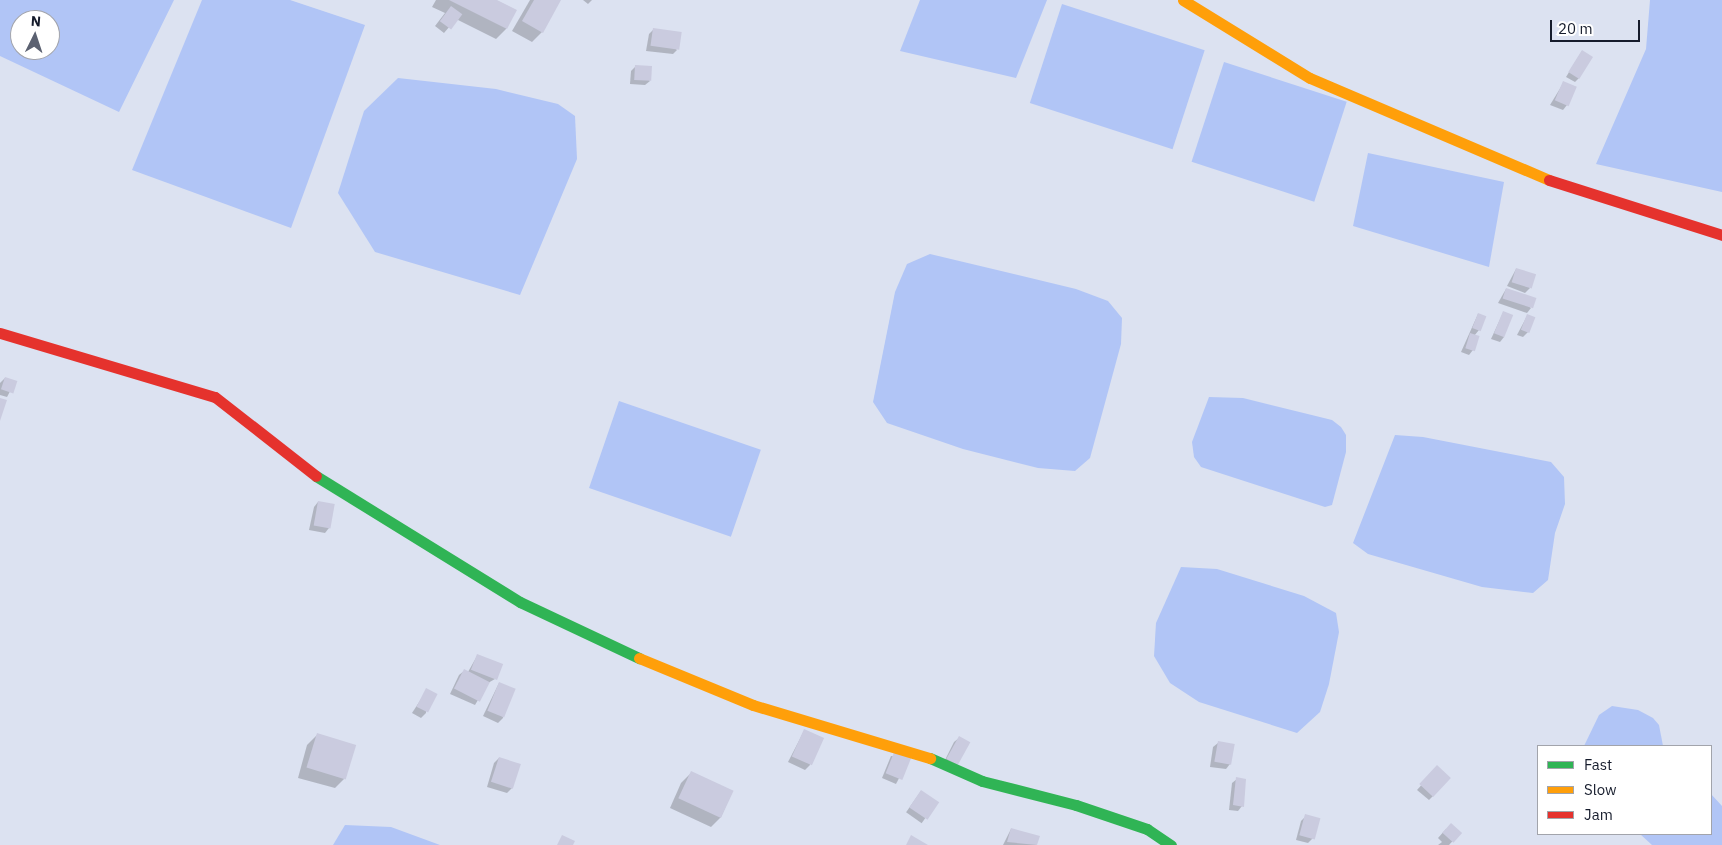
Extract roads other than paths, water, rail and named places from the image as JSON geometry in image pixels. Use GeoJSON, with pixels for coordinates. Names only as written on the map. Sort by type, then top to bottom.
{"type":"FeatureCollection","features":[{"type":"Feature","properties":{"kind":"street"},"geometry":{"type":"LineString","coordinates":[[1183,0],[1310,78],[1540,177],[1722,236]]}},
{"type":"Feature","properties":{"kind":"street"},"geometry":{"type":"LineString","coordinates":[[0,333],[215,398],[310,472],[390,524],[520,602],[635,656],[753,705],[925,756],[982,781],[1076,805],[1147,829],[1172,845]]}},
{"type":"Feature","properties":{"kind":"water"},"geometry":{"type":"Polygon","coordinates":[[[0,0],[174,0],[119,112],[0,56],[0,0]]]}},
{"type":"Feature","properties":{"kind":"water"},"geometry":{"type":"Polygon","coordinates":[[[202,0],[290,0],[365,25],[291,228],[132,170],[202,0]]]}},
{"type":"Feature","properties":{"kind":"water"},"geometry":{"type":"Polygon","coordinates":[[[920,0],[1047,0],[1016,78],[900,51],[920,0]]]}},
{"type":"Feature","properties":{"kind":"water"},"geometry":{"type":"Polygon","coordinates":[[[1650,0],[1722,0],[1722,192],[1596,164],[1646,49],[1650,0]]]}},
{"type":"Feature","properties":{"kind":"water"},"geometry":{"type":"Polygon","coordinates":[[[1062,4],[1205,50],[1173,149],[1030,103],[1062,4]]]}},
{"type":"Feature","properties":{"kind":"water"},"geometry":{"type":"Polygon","coordinates":[[[1224,62],[1347,102],[1314,202],[1192,162],[1224,62]]]}},
{"type":"Feature","properties":{"kind":"water"},"geometry":{"type":"Polygon","coordinates":[[[398,78],[496,89],[558,104],[575,116],[577,159],[520,295],[375,252],[338,193],[364,111],[398,78]]]}},
{"type":"Feature","properties":{"kind":"water"},"geometry":{"type":"Polygon","coordinates":[[[1368,153],[1504,182],[1489,267],[1353,226],[1368,153]]]}},
{"type":"Feature","properties":{"kind":"water"},"geometry":{"type":"Polygon","coordinates":[[[930,254],[1076,289],[1108,301],[1122,318],[1121,344],[1090,458],[1075,471],[1038,468],[963,449],[887,423],[873,402],[895,292],[907,264],[930,254]]]}},
{"type":"Feature","properties":{"kind":"water"},"geometry":{"type":"Polygon","coordinates":[[[1209,397],[1243,398],[1332,420],[1341,427],[1346,435],[1346,452],[1332,505],[1325,507],[1201,467],[1194,457],[1192,442],[1209,397]]]}},
{"type":"Feature","properties":{"kind":"water"},"geometry":{"type":"Polygon","coordinates":[[[619,401],[761,450],[731,537],[589,488],[619,401]]]}},
{"type":"Feature","properties":{"kind":"water"},"geometry":{"type":"Polygon","coordinates":[[[1395,435],[1423,437],[1551,462],[1564,477],[1565,504],[1555,533],[1548,580],[1533,593],[1482,587],[1368,554],[1353,543],[1395,435]]]}},
{"type":"Feature","properties":{"kind":"water"},"geometry":{"type":"Polygon","coordinates":[[[1181,567],[1217,569],[1304,596],[1336,613],[1339,632],[1329,684],[1320,712],[1297,733],[1199,702],[1170,683],[1154,656],[1156,623],[1181,567]]]}},
{"type":"Feature","properties":{"kind":"water"},"geometry":{"type":"Polygon","coordinates":[[[1612,706],[1638,710],[1653,718],[1659,725],[1663,745],[1584,745],[1599,715],[1612,706]]]}},
{"type":"Feature","properties":{"kind":"water"},"geometry":{"type":"Polygon","coordinates":[[[1712,795],[1722,806],[1722,845],[1652,845],[1641,835],[1712,835],[1712,795]]]}},
{"type":"Feature","properties":{"kind":"water"},"geometry":{"type":"Polygon","coordinates":[[[345,825],[391,827],[440,845],[333,845],[345,825]]]}}]}
